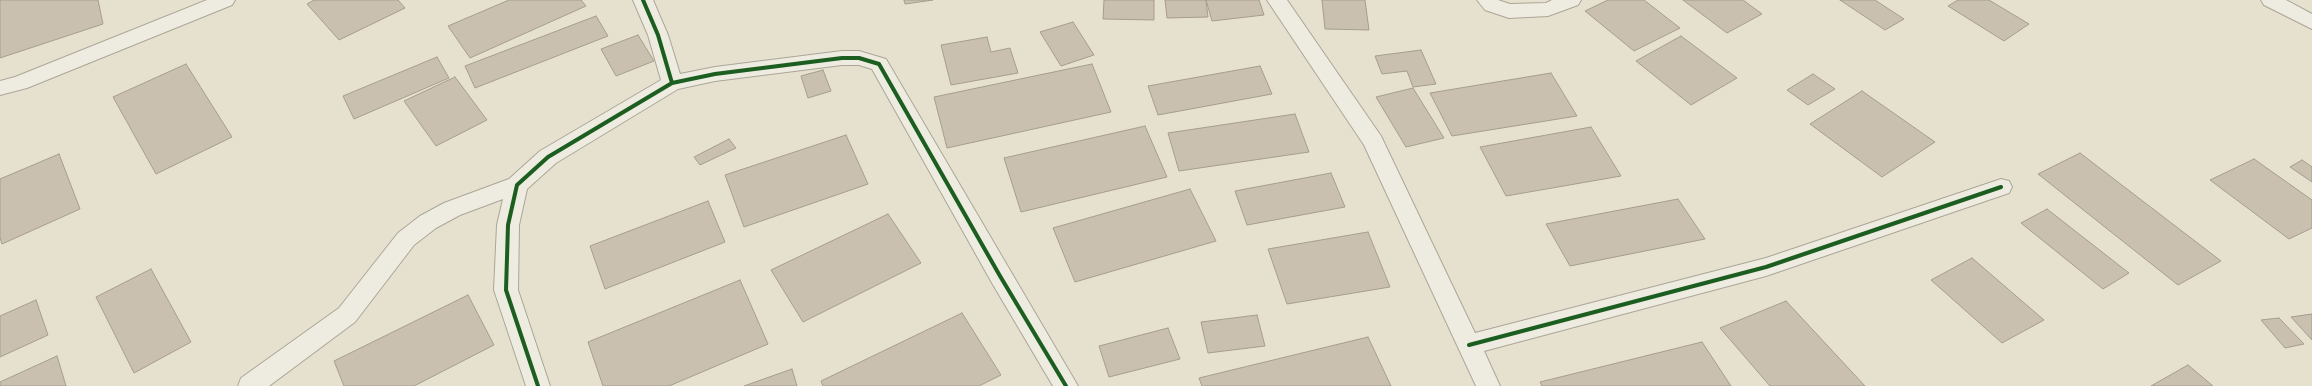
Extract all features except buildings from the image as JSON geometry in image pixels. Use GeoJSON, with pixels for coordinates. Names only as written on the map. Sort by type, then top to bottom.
{"type":"FeatureCollection","features":[{"type":"Feature","properties":{"kind":"street"},"geometry":{"type":"LineString","coordinates":[[0,88],[20,83],[225,0]]}},
{"type":"Feature","properties":{"kind":"street"},"geometry":{"type":"LineString","coordinates":[[643,0],[658,35],[672,83]]}},
{"type":"Feature","properties":{"kind":"street"},"geometry":{"type":"LineString","coordinates":[[1277,0],[1373,142],[1488,386]]}},
{"type":"Feature","properties":{"kind":"street"},"geometry":{"type":"LineString","coordinates":[[1487,0],[1492,5],[1509,11],[1548,9],[1571,0]]}},
{"type":"Feature","properties":{"kind":"street"},"geometry":{"type":"LineString","coordinates":[[2271,0],[2312,22]]}},
{"type":"Feature","properties":{"kind":"street"},"geometry":{"type":"LineString","coordinates":[[250,386],[347,315],[406,239],[428,222],[452,208],[517,185],[548,157],[672,83],[723,73],[842,58],[859,58],[879,64],[1000,276],[1066,386]]}},
{"type":"Feature","properties":{"kind":"street"},"geometry":{"type":"LineString","coordinates":[[517,185],[508,225],[506,290],[538,386]]}},
{"type":"Feature","properties":{"kind":"street"},"geometry":{"type":"LineString","coordinates":[[1469,345],[1766,267],[2001,187]]}},
{"type":"Feature","properties":{"kind":"cycle path"},"geometry":{"type":"LineString","coordinates":[[538,386],[506,290],[508,225],[517,185],[548,157],[672,83],[658,35],[643,0]]}},
{"type":"Feature","properties":{"kind":"cycle path"},"geometry":{"type":"LineString","coordinates":[[672,83],[715,74],[842,58],[859,58],[879,64],[1000,276],[1066,386]]}},
{"type":"Feature","properties":{"kind":"cycle path"},"geometry":{"type":"LineString","coordinates":[[1469,345],[1766,267],[2001,187]]}}]}
